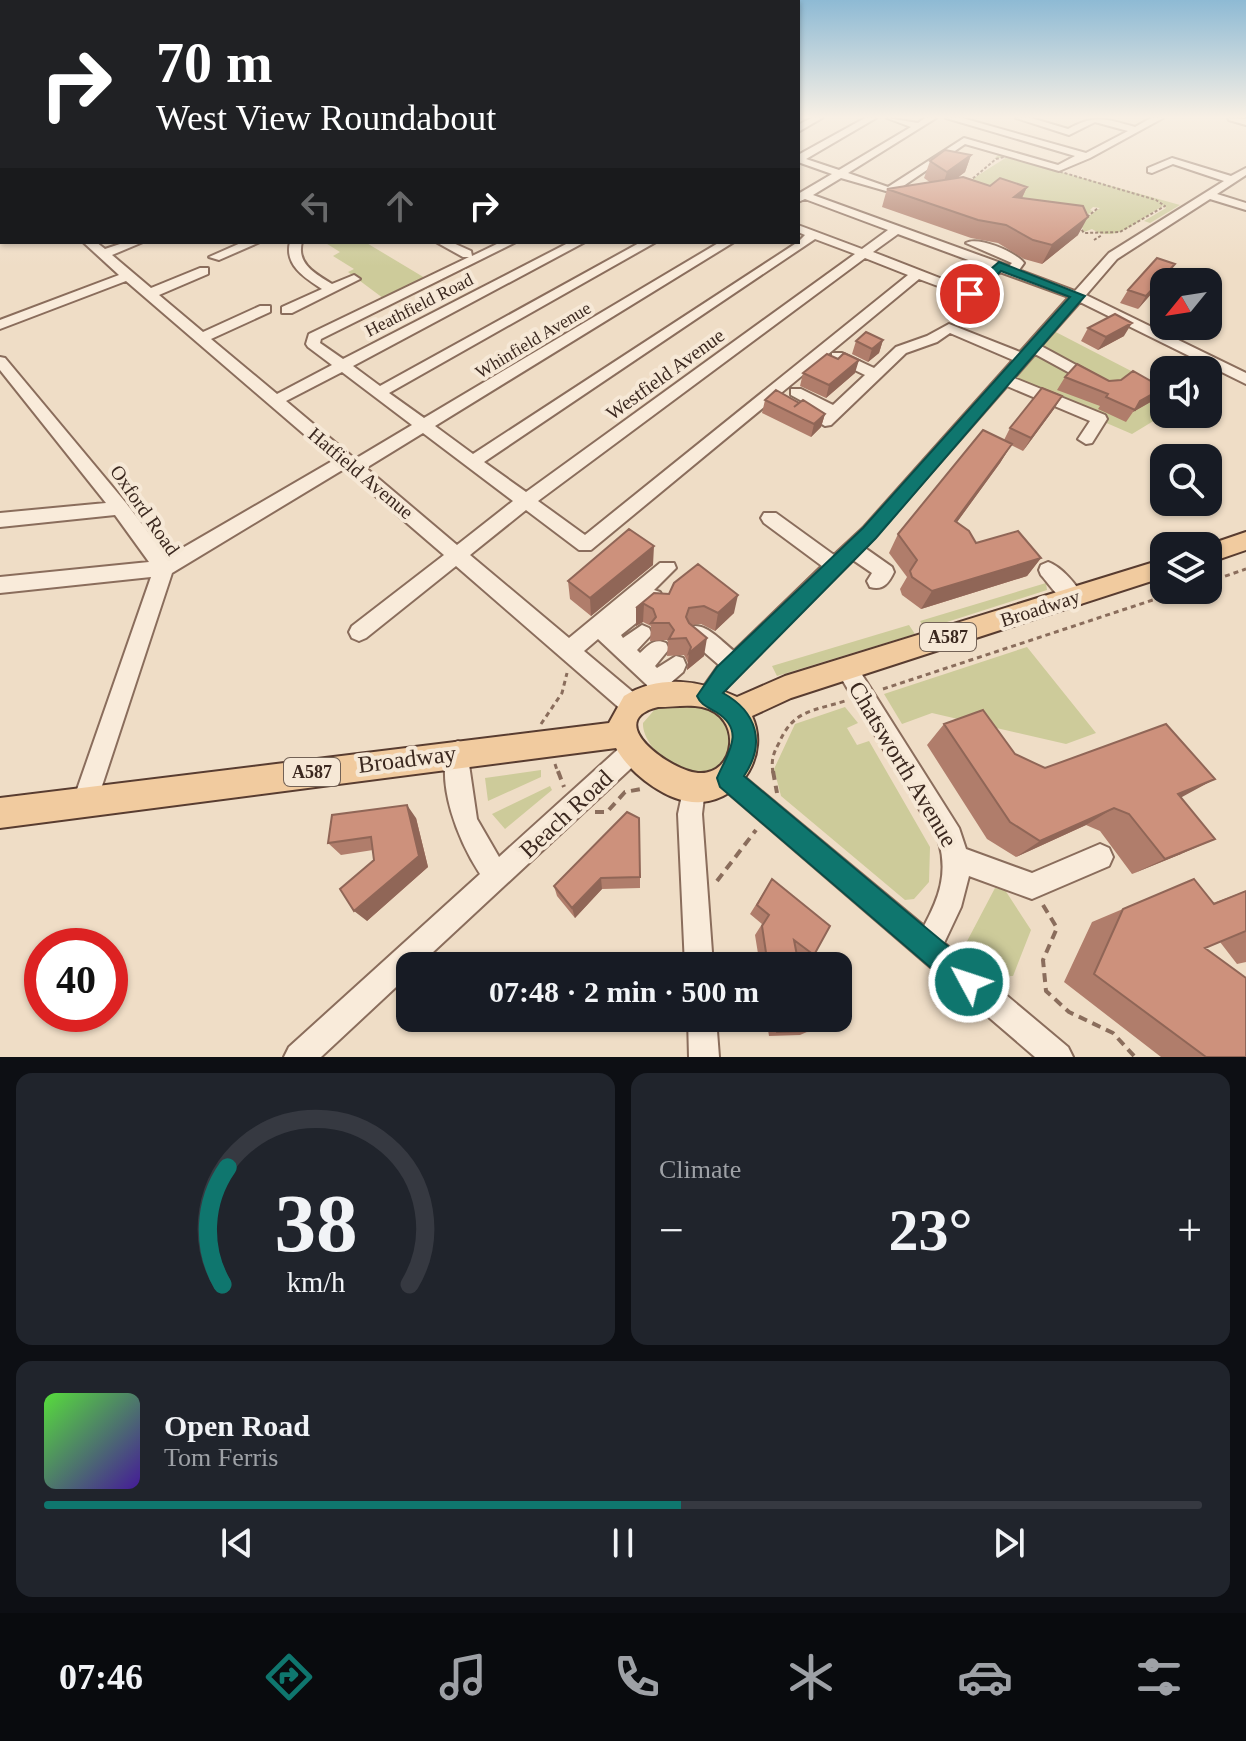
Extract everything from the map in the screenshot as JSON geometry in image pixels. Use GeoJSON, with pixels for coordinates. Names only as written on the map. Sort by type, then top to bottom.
{"type":"FeatureCollection","features":[{"type":"Feature","properties":{"kind":"main road"},"geometry":{"type":"LineString","coordinates":[[1222,549],[1246,541]]}},
{"type":"Feature","properties":{"kind":"main road","name":"Broadway"},"geometry":{"type":"LineString","coordinates":[[734,711],[770,694],[1150,573]]}},
{"type":"Feature","properties":{"kind":"main road"},"geometry":{"type":"LineString","coordinates":[[639,667],[708,696],[734,711],[745,733],[746,744],[742,758],[728,778],[716,786],[693,789],[670,781],[628,742],[625,715],[632,705],[639,667]]}},
{"type":"Feature","properties":{"kind":"main road","name":"Broadway"},"geometry":{"type":"LineString","coordinates":[[0,813],[458,752],[628,742]]}},
{"type":"Feature","properties":{"kind":"street"},"geometry":{"type":"LineString","coordinates":[[821,167],[889,191],[925,167]]}},
{"type":"Feature","properties":{"kind":"street"},"geometry":{"type":"LineString","coordinates":[[801,197],[851,167]]}},
{"type":"Feature","properties":{"kind":"street"},"geometry":{"type":"LineString","coordinates":[[1152,170],[1158,167]]}},
{"type":"Feature","properties":{"kind":"street"},"geometry":{"type":"LineString","coordinates":[[1200,167],[1234,175]]}},
{"type":"Feature","properties":{"kind":"street"},"geometry":{"type":"LineString","coordinates":[[708,696],[734,664],[853,550],[1007,380],[1113,256],[1234,175]]}},
{"type":"Feature","properties":{"kind":"street"},"geometry":{"type":"LineString","coordinates":[[1208,195],[1246,207]]}},
{"type":"Feature","properties":{"kind":"street"},"geometry":{"type":"LineString","coordinates":[[801,197],[1078,296],[1246,379]]}},
{"type":"Feature","properties":{"kind":"street"},"geometry":{"type":"LineString","coordinates":[[800,229],[970,294],[1018,263],[1009,256],[907,221],[893,219],[891,227]]}},
{"type":"Feature","properties":{"kind":"street","name":"Westfield Avenue"},"geometry":{"type":"LineString","coordinates":[[359,632],[443,570],[458,554],[526,501],[864,253],[891,227]]}},
{"type":"Feature","properties":{"kind":"street"},"geometry":{"type":"LineString","coordinates":[[800,243],[814,234]]}},
{"type":"Feature","properties":{"kind":"street","name":"Hatfield Avenue"},"geometry":{"type":"LineString","coordinates":[[91,244],[632,705]]}},
{"type":"Feature","properties":{"kind":"street"},"geometry":{"type":"LineString","coordinates":[[103,254],[131,244]]}},
{"type":"Feature","properties":{"kind":"street"},"geometry":{"type":"LineString","coordinates":[[215,257],[249,244]]}},
{"type":"Feature","properties":{"kind":"street"},"geometry":{"type":"LineString","coordinates":[[296,244],[294,256],[299,266],[331,289]]}},
{"type":"Feature","properties":{"kind":"street"},"geometry":{"type":"LineString","coordinates":[[446,244],[467,254]]}},
{"type":"Feature","properties":{"kind":"street"},"geometry":{"type":"LineString","coordinates":[[506,244],[314,337],[313,344],[585,545],[917,274]]}},
{"type":"Feature","properties":{"kind":"street","name":"Heathfield Road"},"geometry":{"type":"LineString","coordinates":[[275,401],[572,244]]}},
{"type":"Feature","properties":{"kind":"street"},"geometry":{"type":"LineString","coordinates":[[380,392],[646,244]]}},
{"type":"Feature","properties":{"kind":"street","name":"Whinfield Avenue"},"geometry":{"type":"LineString","coordinates":[[164,568],[425,426],[722,244]]}},
{"type":"Feature","properties":{"kind":"street"},"geometry":{"type":"LineString","coordinates":[[472,462],[799,244]]}},
{"type":"Feature","properties":{"kind":"street"},"geometry":{"type":"LineString","coordinates":[[149,294],[204,271]]}},
{"type":"Feature","properties":{"kind":"street"},"geometry":{"type":"LineString","coordinates":[[0,325],[127,276]]}},
{"type":"Feature","properties":{"kind":"street"},"geometry":{"type":"LineString","coordinates":[[287,310],[354,279]]}},
{"type":"Feature","properties":{"kind":"street"},"geometry":{"type":"LineString","coordinates":[[201,338],[265,309]]}},
{"type":"Feature","properties":{"kind":"street"},"geometry":{"type":"LineString","coordinates":[[796,392],[830,416],[901,350],[932,339],[949,328],[1029,354],[1106,387]]}},
{"type":"Feature","properties":{"kind":"street"},"geometry":{"type":"LineString","coordinates":[[837,356],[875,374]]}},
{"type":"Feature","properties":{"kind":"street","name":"Oxford Road"},"geometry":{"type":"LineString","coordinates":[[0,362],[120,508],[164,568],[85,801]]}},
{"type":"Feature","properties":{"kind":"street"},"geometry":{"type":"LineString","coordinates":[[1227,370],[1246,362]]}},
{"type":"Feature","properties":{"kind":"street"},"geometry":{"type":"LineString","coordinates":[[1007,380],[1099,419],[1086,439]]}},
{"type":"Feature","properties":{"kind":"street"},"geometry":{"type":"LineString","coordinates":[[0,520],[120,508]]}},
{"type":"Feature","properties":{"kind":"street"},"geometry":{"type":"LineString","coordinates":[[770,518],[837,567]]}},
{"type":"Feature","properties":{"kind":"street"},"geometry":{"type":"LineString","coordinates":[[853,550],[885,572],[877,581]]}},
{"type":"Feature","properties":{"kind":"street"},"geometry":{"type":"LineString","coordinates":[[0,585],[164,568]]}},
{"type":"Feature","properties":{"kind":"street"},"geometry":{"type":"LineString","coordinates":[[579,657],[674,569],[659,603],[606,635],[639,667]]}},
{"type":"Feature","properties":{"kind":"street"},"geometry":{"type":"LineString","coordinates":[[1048,570],[1074,598]]}},
{"type":"Feature","properties":{"kind":"street"},"geometry":{"type":"LineString","coordinates":[[699,640],[734,664]]}},
{"type":"Feature","properties":{"kind":"street"},"geometry":{"type":"LineString","coordinates":[[639,667],[655,645],[639,667]]}},
{"type":"Feature","properties":{"kind":"street"},"geometry":{"type":"LineString","coordinates":[[579,657],[639,667]]}},
{"type":"Feature","properties":{"kind":"street","name":"Chatsworth Avenue"},"geometry":{"type":"LineString","coordinates":[[847,669],[950,837],[958,859],[952,896],[927,947]]}},
{"type":"Feature","properties":{"kind":"street","name":"Beach Road"},"geometry":{"type":"LineString","coordinates":[[299,1057],[583,799],[628,742]]}},
{"type":"Feature","properties":{"kind":"street"},"geometry":{"type":"LineString","coordinates":[[458,752],[458,786],[463,820],[474,843],[498,877]]}},
{"type":"Feature","properties":{"kind":"street"},"geometry":{"type":"LineString","coordinates":[[728,778],[1058,1057]]}},
{"type":"Feature","properties":{"kind":"street"},"geometry":{"type":"LineString","coordinates":[[693,789],[690,814],[698,952]]}},
{"type":"Feature","properties":{"kind":"street"},"geometry":{"type":"LineString","coordinates":[[958,859],[1032,886],[1100,857]]}},
{"type":"Feature","properties":{"kind":"street"},"geometry":{"type":"LineString","coordinates":[[703,1032],[704,1057]]}},
{"type":"Feature","properties":{"kind":"path"},"geometry":{"type":"LineString","coordinates":[[985,167],[964,183],[1053,218],[1077,223],[1098,208]]}},
{"type":"Feature","properties":{"kind":"path"},"geometry":{"type":"LineString","coordinates":[[1045,167],[1156,200],[1165,206],[1125,233],[1102,235],[1081,231],[1077,223]]}},
{"type":"Feature","properties":{"kind":"path"},"geometry":{"type":"LineString","coordinates":[[1094,240],[1102,235]]}},
{"type":"Feature","properties":{"kind":"path"},"geometry":{"type":"LineString","coordinates":[[1222,577],[1246,569]]}},
{"type":"Feature","properties":{"kind":"path"},"geometry":{"type":"LineString","coordinates":[[695,905],[711,905],[716,899],[717,880],[770,813],[777,798],[771,760],[787,724],[797,716],[1150,601]]}},
{"type":"Feature","properties":{"kind":"path"},"geometry":{"type":"LineString","coordinates":[[583,799],[600,814],[625,792],[647,791]]}},
{"type":"Feature","properties":{"kind":"path"},"geometry":{"type":"LineString","coordinates":[[1032,886],[1057,928],[1040,957],[1040,975],[1048,993],[1063,1009],[1111,1031],[1135,1057]]}},
{"type":"Feature","properties":{"kind":"shaded area"},"geometry":{"type":"Polygon","coordinates":[[[991,167],[1044,167],[1180,205],[1150,223],[1144,221],[1166,208],[1157,200],[1163,206],[1129,228],[1110,234],[1092,229],[1084,232],[1080,222],[1100,208],[1093,207],[1090,210],[1093,211],[1076,222],[966,183],[991,167]]]}},
{"type":"Feature","properties":{"kind":"shaded area"},"geometry":{"type":"Polygon","coordinates":[[[327,244],[368,244],[430,281],[387,301],[348,272],[354,269],[333,256],[340,252],[327,244]]]}},
{"type":"Feature","properties":{"kind":"shaded area"},"geometry":{"type":"Polygon","coordinates":[[[1050,329],[1150,381],[1150,423],[1132,434],[1007,380],[1050,329]]]}},
{"type":"Feature","properties":{"kind":"shaded area"},"geometry":{"type":"Polygon","coordinates":[[[1046,583],[1047,590],[925,629],[920,621],[1046,583]]]}},
{"type":"Feature","properties":{"kind":"shaded area"},"geometry":{"type":"Polygon","coordinates":[[[909,625],[915,634],[777,676],[772,666],[909,625]]]}},
{"type":"Feature","properties":{"kind":"shaded area"},"geometry":{"type":"Polygon","coordinates":[[[1027,647],[1096,733],[1066,744],[932,713],[902,724],[884,694],[1027,647]]]}},
{"type":"Feature","properties":{"kind":"shaded area"},"geometry":{"type":"Polygon","coordinates":[[[703,706],[724,717],[734,747],[718,771],[693,775],[676,768],[653,748],[643,723],[656,708],[703,706]]]}},
{"type":"Feature","properties":{"kind":"shaded area"},"geometry":{"type":"Polygon","coordinates":[[[845,707],[858,723],[847,728],[857,745],[869,741],[930,847],[929,882],[914,899],[905,900],[781,796],[774,769],[795,724],[845,707]]]}},
{"type":"Feature","properties":{"kind":"shaded area"},"geometry":{"type":"Polygon","coordinates":[[[541,770],[541,777],[488,801],[485,778],[541,770]]]}},
{"type":"Feature","properties":{"kind":"shaded area"},"geometry":{"type":"Polygon","coordinates":[[[550,786],[552,790],[505,829],[492,814],[550,786]]]}},
{"type":"Feature","properties":{"kind":"shaded area"},"geometry":{"type":"Polygon","coordinates":[[[995,888],[1005,890],[1031,930],[1013,976],[1001,976],[964,947],[995,888]]]}},
{"type":"Feature","properties":{"kind":"building"},"geometry":{"type":"Polygon","coordinates":[[[963,177],[990,186],[1000,178],[1027,187],[1014,197],[1083,206],[1088,217],[1052,245],[1033,240],[1006,225],[978,220],[887,189],[963,177]]]}},
{"type":"Feature","properties":{"kind":"building"},"geometry":{"type":"Polygon","coordinates":[[[1157,258],[1175,264],[1171,268],[1150,268],[1150,292],[1146,296],[1128,290],[1157,258]]]}},
{"type":"Feature","properties":{"kind":"building"},"geometry":{"type":"Polygon","coordinates":[[[1115,314],[1132,323],[1106,337],[1088,328],[1115,314]]]}},
{"type":"Feature","properties":{"kind":"building"},"geometry":{"type":"Polygon","coordinates":[[[866,332],[883,340],[872,349],[856,341],[866,332]]]}},
{"type":"Feature","properties":{"kind":"building"},"geometry":{"type":"Polygon","coordinates":[[[844,353],[859,360],[829,385],[803,373],[827,354],[838,359],[844,353]]]}},
{"type":"Feature","properties":{"kind":"building"},"geometry":{"type":"Polygon","coordinates":[[[1077,364],[1109,381],[1121,380],[1133,371],[1150,381],[1150,395],[1140,401],[1135,410],[1106,397],[1108,394],[1065,377],[1077,364]]]}},
{"type":"Feature","properties":{"kind":"building"},"geometry":{"type":"Polygon","coordinates":[[[1042,388],[1062,396],[1031,438],[1010,428],[1042,388]]]}},
{"type":"Feature","properties":{"kind":"building"},"geometry":{"type":"Polygon","coordinates":[[[776,390],[799,403],[794,407],[803,400],[825,414],[814,424],[765,400],[776,390]]]}},
{"type":"Feature","properties":{"kind":"building"},"geometry":{"type":"Polygon","coordinates":[[[983,430],[1012,444],[955,521],[969,531],[976,543],[1018,531],[1041,558],[932,591],[912,577],[910,571],[917,560],[898,534],[983,430]]]}},
{"type":"Feature","properties":{"kind":"building"},"geometry":{"type":"Polygon","coordinates":[[[629,529],[654,546],[590,598],[568,581],[629,529]]]}},
{"type":"Feature","properties":{"kind":"building"},"geometry":{"type":"Polygon","coordinates":[[[698,564],[738,595],[718,613],[704,606],[689,608],[686,617],[689,623],[707,638],[689,653],[691,647],[686,638],[669,639],[674,630],[669,623],[651,623],[656,617],[653,609],[644,604],[636,608],[654,593],[669,594],[674,583],[698,564]]]}},
{"type":"Feature","properties":{"kind":"building"},"geometry":{"type":"Polygon","coordinates":[[[983,710],[1015,754],[1045,768],[1166,724],[1215,779],[1178,794],[1215,839],[1165,859],[1129,814],[1114,808],[1040,841],[1010,822],[944,724],[983,710]]]}},
{"type":"Feature","properties":{"kind":"building"},"geometry":{"type":"Polygon","coordinates":[[[407,805],[419,856],[354,911],[340,889],[374,860],[371,837],[328,843],[332,815],[407,805]]]}},
{"type":"Feature","properties":{"kind":"building"},"geometry":{"type":"Polygon","coordinates":[[[627,812],[639,818],[640,877],[601,878],[572,908],[554,886],[627,812]]]}},
{"type":"Feature","properties":{"kind":"building"},"geometry":{"type":"Polygon","coordinates":[[[772,879],[830,926],[816,952],[810,952],[794,940],[796,952],[766,952],[762,926],[769,915],[757,905],[772,879]]]}},
{"type":"Feature","properties":{"kind":"building"},"geometry":{"type":"Polygon","coordinates":[[[1194,879],[1214,904],[1246,891],[1246,931],[1205,948],[1246,978],[1246,1057],[1206,1057],[1094,974],[1123,909],[1194,879]]]}},
{"type":"Feature","properties":{"kind":"route"},"geometry":{"type":"LineString","coordinates":[[969,982],[728,778],[742,758],[745,733],[734,711],[727,704],[708,696],[724,674],[869,533],[1078,296],[999,266],[970,294]]}}]}
